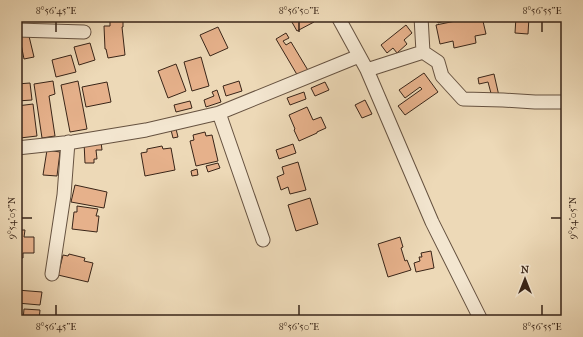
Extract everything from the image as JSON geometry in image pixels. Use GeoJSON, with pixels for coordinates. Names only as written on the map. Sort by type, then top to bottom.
{"type":"FeatureCollection","features":[{"type":"Feature","properties":{"kind":"street"},"geometry":{"type":"LineString","coordinates":[[338,17],[367,70],[432,222],[481,320]]}},
{"type":"Feature","properties":{"kind":"street"},"geometry":{"type":"LineString","coordinates":[[421,17],[423,52]]}},
{"type":"Feature","properties":{"kind":"street"},"geometry":{"type":"LineString","coordinates":[[17,30],[84,32]]}},
{"type":"Feature","properties":{"kind":"street"},"geometry":{"type":"LineString","coordinates":[[367,70],[423,52]]}},
{"type":"Feature","properties":{"kind":"street"},"geometry":{"type":"LineString","coordinates":[[423,52],[438,62],[442,76],[463,99],[566,102]]}},
{"type":"Feature","properties":{"kind":"street"},"geometry":{"type":"LineString","coordinates":[[17,148],[146,130],[219,113],[359,56]]}},
{"type":"Feature","properties":{"kind":"street"},"geometry":{"type":"LineString","coordinates":[[219,113],[262,240]]}},
{"type":"Feature","properties":{"kind":"street"},"geometry":{"type":"LineString","coordinates":[[52,274],[64,195],[68,142]]}},
{"type":"Feature","properties":{"kind":"building"},"geometry":{"type":"Polygon","coordinates":[[[289,17],[311,17],[314,22],[297,31],[289,17]]]}},
{"type":"Feature","properties":{"kind":"building"},"geometry":{"type":"Polygon","coordinates":[[[436,17],[456,17],[438,23],[436,17]]]}},
{"type":"Feature","properties":{"kind":"building"},"geometry":{"type":"Polygon","coordinates":[[[482,17],[486,34],[475,36],[476,43],[454,48],[453,41],[440,44],[436,25],[482,17]]]}},
{"type":"Feature","properties":{"kind":"building"},"geometry":{"type":"Polygon","coordinates":[[[516,17],[529,17],[528,34],[515,33],[516,17]]]}},
{"type":"Feature","properties":{"kind":"building"},"geometry":{"type":"Polygon","coordinates":[[[110,18],[123,18],[122,27],[125,55],[108,58],[105,49],[104,26],[110,26],[110,18]]]}},
{"type":"Feature","properties":{"kind":"building"},"geometry":{"type":"Polygon","coordinates":[[[406,25],[412,33],[404,40],[407,44],[397,53],[393,48],[387,53],[381,45],[406,25]]]}},
{"type":"Feature","properties":{"kind":"building"},"geometry":{"type":"Polygon","coordinates":[[[218,27],[228,48],[210,56],[200,35],[218,27]]]}},
{"type":"Feature","properties":{"kind":"building"},"geometry":{"type":"Polygon","coordinates":[[[28,32],[34,57],[24,59],[19,34],[28,32]]]}},
{"type":"Feature","properties":{"kind":"building"},"geometry":{"type":"Polygon","coordinates":[[[286,33],[289,38],[283,41],[286,45],[291,42],[309,72],[299,78],[276,39],[286,33]]]}},
{"type":"Feature","properties":{"kind":"building"},"geometry":{"type":"Polygon","coordinates":[[[90,43],[95,60],[79,65],[74,47],[90,43]]]}},
{"type":"Feature","properties":{"kind":"building"},"geometry":{"type":"Polygon","coordinates":[[[71,55],[76,72],[56,77],[52,60],[71,55]]]}},
{"type":"Feature","properties":{"kind":"building"},"geometry":{"type":"Polygon","coordinates":[[[201,57],[209,86],[192,91],[184,62],[201,57]]]}},
{"type":"Feature","properties":{"kind":"building"},"geometry":{"type":"Polygon","coordinates":[[[176,64],[186,91],[168,98],[158,71],[176,64]]]}},
{"type":"Feature","properties":{"kind":"building"},"geometry":{"type":"Polygon","coordinates":[[[424,73],[438,92],[405,115],[398,106],[422,89],[420,87],[405,98],[399,90],[424,73]]]}},
{"type":"Feature","properties":{"kind":"building"},"geometry":{"type":"Polygon","coordinates":[[[494,74],[499,96],[492,97],[488,82],[479,84],[478,78],[494,74]]]}},
{"type":"Feature","properties":{"kind":"building"},"geometry":{"type":"Polygon","coordinates":[[[53,81],[55,94],[49,96],[55,136],[42,138],[34,84],[53,81]]]}},
{"type":"Feature","properties":{"kind":"building"},"geometry":{"type":"Polygon","coordinates":[[[78,81],[87,129],[70,132],[61,85],[78,81]]]}},
{"type":"Feature","properties":{"kind":"building"},"geometry":{"type":"Polygon","coordinates":[[[239,81],[242,91],[226,96],[223,86],[239,81]]]}},
{"type":"Feature","properties":{"kind":"building"},"geometry":{"type":"Polygon","coordinates":[[[107,82],[111,102],[86,107],[82,87],[107,82]]]}},
{"type":"Feature","properties":{"kind":"building"},"geometry":{"type":"Polygon","coordinates":[[[325,82],[329,90],[315,96],[311,88],[325,82]]]}},
{"type":"Feature","properties":{"kind":"building"},"geometry":{"type":"Polygon","coordinates":[[[30,83],[32,100],[17,101],[17,84],[30,83]]]}},
{"type":"Feature","properties":{"kind":"building"},"geometry":{"type":"Polygon","coordinates":[[[217,90],[221,102],[206,107],[204,100],[214,96],[212,92],[217,90]]]}},
{"type":"Feature","properties":{"kind":"building"},"geometry":{"type":"Polygon","coordinates":[[[304,92],[306,99],[290,105],[287,98],[304,92]]]}},
{"type":"Feature","properties":{"kind":"building"},"geometry":{"type":"Polygon","coordinates":[[[365,100],[372,114],[362,118],[355,105],[365,100]]]}},
{"type":"Feature","properties":{"kind":"building"},"geometry":{"type":"Polygon","coordinates":[[[190,101],[192,108],[176,112],[174,105],[190,101]]]}},
{"type":"Feature","properties":{"kind":"building"},"geometry":{"type":"Polygon","coordinates":[[[33,104],[37,136],[20,138],[17,106],[33,104]]]}},
{"type":"Feature","properties":{"kind":"building"},"geometry":{"type":"Polygon","coordinates":[[[307,107],[313,120],[321,117],[326,128],[299,141],[289,115],[307,107]]]}},
{"type":"Feature","properties":{"kind":"building"},"geometry":{"type":"Polygon","coordinates":[[[176,129],[178,137],[173,138],[171,130],[176,129]]]}},
{"type":"Feature","properties":{"kind":"building"},"geometry":{"type":"Polygon","coordinates":[[[205,132],[206,136],[212,135],[218,161],[196,166],[190,141],[194,140],[193,135],[205,132]]]}},
{"type":"Feature","properties":{"kind":"building"},"geometry":{"type":"Polygon","coordinates":[[[84,142],[101,142],[102,150],[96,150],[97,159],[94,159],[94,163],[85,163],[84,142]]]}},
{"type":"Feature","properties":{"kind":"building"},"geometry":{"type":"Polygon","coordinates":[[[293,144],[296,153],[279,159],[276,150],[293,144]]]}},
{"type":"Feature","properties":{"kind":"building"},"geometry":{"type":"Polygon","coordinates":[[[162,146],[163,149],[171,148],[175,170],[145,176],[141,153],[147,152],[147,149],[162,146]]]}},
{"type":"Feature","properties":{"kind":"building"},"geometry":{"type":"Polygon","coordinates":[[[47,150],[60,152],[57,176],[43,175],[47,150]]]}},
{"type":"Feature","properties":{"kind":"building"},"geometry":{"type":"Polygon","coordinates":[[[298,162],[306,190],[290,194],[288,187],[281,190],[277,177],[284,174],[282,167],[298,162]]]}},
{"type":"Feature","properties":{"kind":"building"},"geometry":{"type":"Polygon","coordinates":[[[218,163],[220,168],[208,172],[206,166],[218,163]]]}},
{"type":"Feature","properties":{"kind":"building"},"geometry":{"type":"Polygon","coordinates":[[[197,169],[198,175],[192,176],[191,171],[197,169]]]}},
{"type":"Feature","properties":{"kind":"building"},"geometry":{"type":"Polygon","coordinates":[[[75,185],[107,192],[104,208],[71,202],[75,185]]]}},
{"type":"Feature","properties":{"kind":"building"},"geometry":{"type":"Polygon","coordinates":[[[310,198],[318,224],[296,231],[288,205],[310,198]]]}},
{"type":"Feature","properties":{"kind":"building"},"geometry":{"type":"Polygon","coordinates":[[[77,206],[98,209],[96,216],[99,216],[97,232],[72,229],[74,212],[77,212],[77,206]]]}},
{"type":"Feature","properties":{"kind":"building"},"geometry":{"type":"Polygon","coordinates":[[[17,230],[25,230],[24,237],[34,237],[34,253],[23,253],[23,258],[17,257],[17,230]]]}},
{"type":"Feature","properties":{"kind":"building"},"geometry":{"type":"Polygon","coordinates":[[[400,237],[403,247],[401,248],[405,261],[407,260],[411,270],[388,277],[378,244],[400,237]]]}},
{"type":"Feature","properties":{"kind":"building"},"geometry":{"type":"Polygon","coordinates":[[[431,251],[434,268],[416,272],[414,263],[420,261],[419,257],[422,257],[421,253],[431,251]]]}},
{"type":"Feature","properties":{"kind":"building"},"geometry":{"type":"Polygon","coordinates":[[[69,254],[85,258],[84,261],[93,263],[88,282],[58,275],[63,255],[68,256],[69,254]]]}},
{"type":"Feature","properties":{"kind":"building"},"geometry":{"type":"Polygon","coordinates":[[[17,290],[42,292],[40,305],[17,303],[17,290]]]}},
{"type":"Feature","properties":{"kind":"building"},"geometry":{"type":"Polygon","coordinates":[[[24,309],[40,310],[39,320],[23,320],[24,309]]]}}]}
